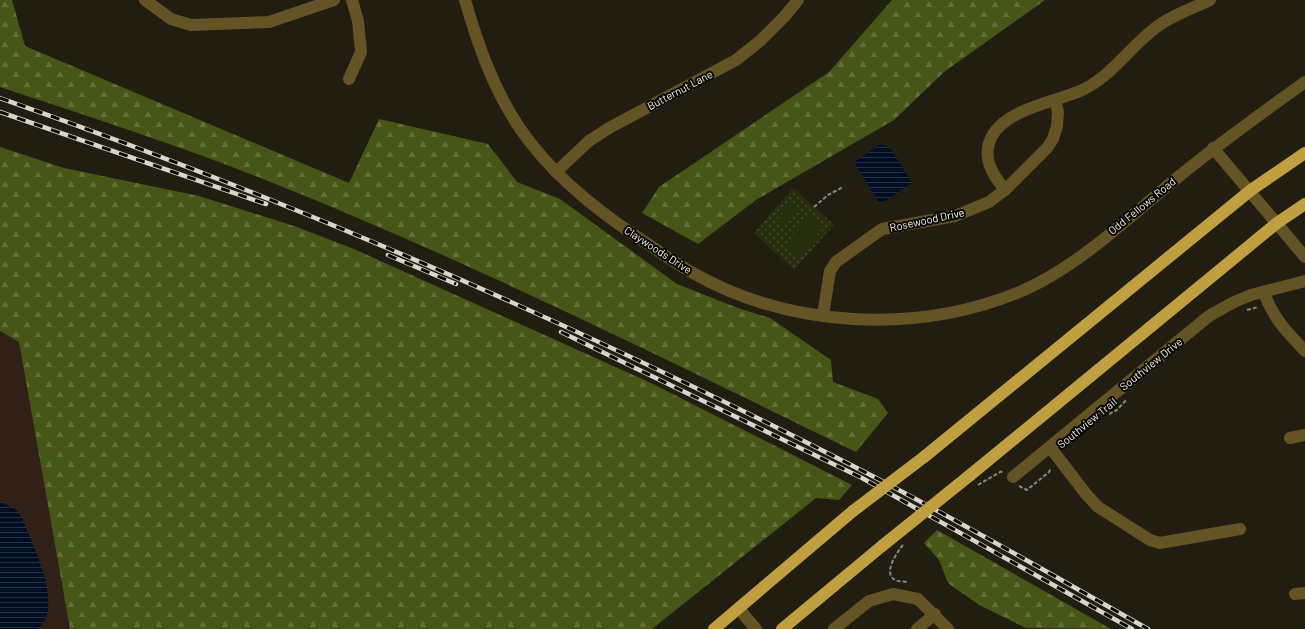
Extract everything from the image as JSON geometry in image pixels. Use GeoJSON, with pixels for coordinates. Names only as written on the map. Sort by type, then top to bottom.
{"type":"FeatureCollection","features":[{"type":"Feature","properties":{"kind":"highway"},"geometry":{"type":"LineString","coordinates":[[714,629],[853,511],[924,457],[1251,190],[1305,153]]}},
{"type":"Feature","properties":{"kind":"highway"},"geometry":{"type":"LineString","coordinates":[[782,629],[1277,223],[1305,204]]}},
{"type":"Feature","properties":{"kind":"street"},"geometry":{"type":"LineString","coordinates":[[145,0],[171,19],[191,25],[269,22],[334,0]]}},
{"type":"Feature","properties":{"kind":"street"},"geometry":{"type":"LineString","coordinates":[[349,79],[361,52],[358,21],[352,0]]}},
{"type":"Feature","properties":{"kind":"street","name":"Claywoods Drive"},"geometry":{"type":"LineString","coordinates":[[465,0],[477,40],[493,83],[518,126],[556,172],[589,203],[693,273],[731,291],[771,304],[823,315],[853,319],[894,320],[936,316],[968,309]]}},
{"type":"Feature","properties":{"kind":"street","name":"Butternut Lane"},"geometry":{"type":"LineString","coordinates":[[556,172],[584,146],[609,128],[736,60],[760,41],[785,16],[798,0]]}},
{"type":"Feature","properties":{"kind":"street"},"geometry":{"type":"LineString","coordinates":[[1005,190],[992,174],[988,166],[988,146],[993,135],[999,128],[1016,115],[1032,107],[1055,100],[1092,85],[1105,76],[1153,29],[1167,20],[1210,0]]}},
{"type":"Feature","properties":{"kind":"street","name":"Odd Fellows Road"},"geometry":{"type":"LineString","coordinates":[[968,309],[1020,292],[1059,271],[1099,242],[1214,148],[1305,82]]}},
{"type":"Feature","properties":{"kind":"street","name":"Rosewood Drive"},"geometry":{"type":"LineString","coordinates":[[823,315],[830,271],[836,262],[882,229],[955,216],[989,202],[1005,190],[1047,148],[1053,139],[1057,126],[1058,112],[1055,100]]}},
{"type":"Feature","properties":{"kind":"street"},"geometry":{"type":"LineString","coordinates":[[1214,148],[1251,190],[1305,257]]}},
{"type":"Feature","properties":{"kind":"street","name":"Southview Drive"},"geometry":{"type":"LineString","coordinates":[[1013,477],[1209,316],[1234,302],[1305,281]]}},
{"type":"Feature","properties":{"kind":"street"},"geometry":{"type":"LineString","coordinates":[[1264,292],[1268,304],[1280,325],[1305,351]]}},
{"type":"Feature","properties":{"kind":"street"},"geometry":{"type":"LineString","coordinates":[[1290,438],[1305,436]]}},
{"type":"Feature","properties":{"kind":"street"},"geometry":{"type":"LineString","coordinates":[[1050,447],[1098,507],[1150,540],[1160,543],[1240,529]]}},
{"type":"Feature","properties":{"kind":"street"},"geometry":{"type":"LineString","coordinates":[[834,629],[869,601],[893,594],[918,598],[948,629]]}},
{"type":"Feature","properties":{"kind":"street"},"geometry":{"type":"LineString","coordinates":[[739,609],[756,629]]}},
{"type":"Feature","properties":{"kind":"street"},"geometry":{"type":"LineString","coordinates":[[917,629],[935,614]]}},
{"type":"Feature","properties":{"kind":"path"},"geometry":{"type":"LineString","coordinates":[[814,207],[828,195],[843,187]]}},
{"type":"Feature","properties":{"kind":"path"},"geometry":{"type":"LineString","coordinates":[[1246,310],[1268,304]]}},
{"type":"Feature","properties":{"kind":"path","name":"Southview Trail"},"geometry":{"type":"LineString","coordinates":[[1106,415],[1117,410],[1130,396]]}},
{"type":"Feature","properties":{"kind":"path","name":"Southview Trail"},"geometry":{"type":"LineString","coordinates":[[1027,490],[1049,472],[1057,457]]}},
{"type":"Feature","properties":{"kind":"path"},"geometry":{"type":"LineString","coordinates":[[904,544],[894,558],[890,574],[893,579],[897,581],[908,582]]}},
{"type":"Feature","properties":{"kind":"shaded area"},"geometry":{"type":"Polygon","coordinates":[[[0,331],[19,341],[70,629],[0,629],[0,331]]]}},
{"type":"Feature","properties":{"kind":"green space"},"geometry":{"type":"Polygon","coordinates":[[[0,0],[12,0],[25,46],[349,183],[379,119],[488,144],[517,182],[560,199],[677,284],[738,308],[770,318],[831,360],[833,382],[878,399],[888,413],[856,452],[569,313],[352,215],[209,158],[0,87],[0,0]]]}},
{"type":"Feature","properties":{"kind":"green space"},"geometry":{"type":"Polygon","coordinates":[[[892,0],[1045,0],[944,72],[894,120],[756,200],[698,244],[642,213],[659,187],[829,72],[892,0]]]}},
{"type":"Feature","properties":{"kind":"green space"},"geometry":{"type":"Polygon","coordinates":[[[0,147],[64,168],[199,196],[294,226],[354,249],[651,383],[852,485],[839,500],[816,498],[652,629],[70,629],[19,342],[0,331],[0,147]]]}},
{"type":"Feature","properties":{"kind":"green space"},"geometry":{"type":"Polygon","coordinates":[[[793,188],[834,225],[794,270],[754,233],[793,188]]]}},
{"type":"Feature","properties":{"kind":"green space"},"geometry":{"type":"Polygon","coordinates":[[[791,203],[799,210],[784,227],[777,220],[791,203]]]}},
{"type":"Feature","properties":{"kind":"green space"},"geometry":{"type":"Polygon","coordinates":[[[809,216],[823,228],[797,259],[784,246],[809,216]]]}},
{"type":"Feature","properties":{"kind":"green space"},"geometry":{"type":"Polygon","coordinates":[[[937,530],[1111,629],[1026,628],[979,605],[948,583],[939,560],[924,543],[937,530]]]}},
{"type":"Feature","properties":{"kind":"water"},"geometry":{"type":"Polygon","coordinates":[[[881,144],[890,148],[912,183],[880,204],[854,162],[881,144]]]}},
{"type":"Feature","properties":{"kind":"water"},"geometry":{"type":"Polygon","coordinates":[[[0,501],[17,510],[22,518],[39,559],[44,576],[48,592],[48,607],[45,620],[37,629],[0,629],[0,501]]]}},
{"type":"Feature","properties":{"kind":"railway"},"geometry":{"type":"LineString","coordinates":[[0,98],[109,137],[218,179],[325,222],[539,314],[749,414],[890,485],[1148,629]]}},
{"type":"Feature","properties":{"kind":"railway"},"geometry":{"type":"LineString","coordinates":[[0,112],[266,204]]}},
{"type":"Feature","properties":{"kind":"railway"},"geometry":{"type":"LineString","coordinates":[[388,255],[456,284]]}},
{"type":"Feature","properties":{"kind":"railway"},"geometry":{"type":"LineString","coordinates":[[561,332],[862,478],[1132,629]]}}]}
